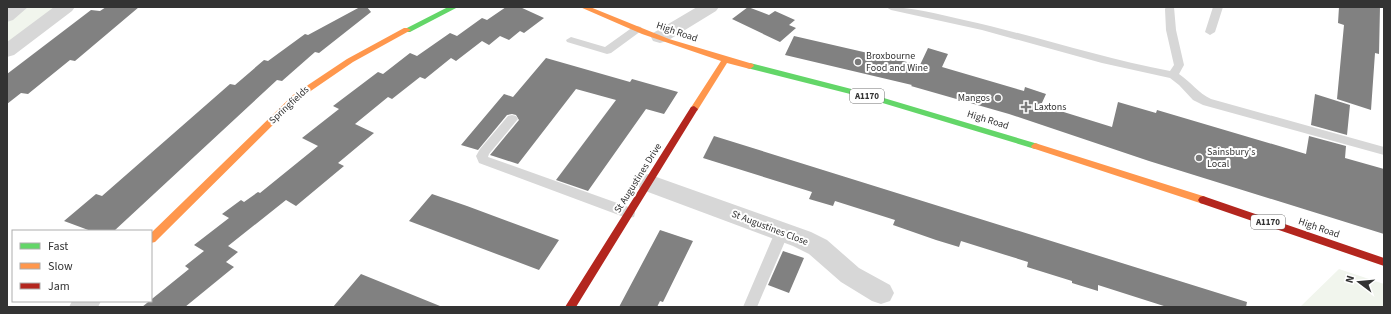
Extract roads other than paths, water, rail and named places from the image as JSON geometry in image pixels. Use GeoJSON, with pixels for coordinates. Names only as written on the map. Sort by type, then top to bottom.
{"type":"FeatureCollection","features":[{"type":"Feature","properties":{"kind":"main road","name":"Springfields"},"geometry":{"type":"LineString","coordinates":[[152,238],[296,97],[312,84],[350,60],[454,7]]}},
{"type":"Feature","properties":{"kind":"main road","name":"High Road"},"geometry":{"type":"LineString","coordinates":[[584,7],[637,29],[725,60],[867,96],[1025,143],[1202,199],[1384,262]]}},
{"type":"Feature","properties":{"kind":"main road","name":"St Augustines Drive"},"geometry":{"type":"LineString","coordinates":[[570,307],[725,60]]}},
{"type":"Feature","properties":{"kind":"street"},"geometry":{"type":"LineString","coordinates":[[7,16],[19,7]]}},
{"type":"Feature","properties":{"kind":"street"},"geometry":{"type":"LineString","coordinates":[[7,51],[66,7]]}},
{"type":"Feature","properties":{"kind":"street"},"geometry":{"type":"LineString","coordinates":[[660,37],[710,7]]}},
{"type":"Feature","properties":{"kind":"street","name":"St Augustines Close"},"geometry":{"type":"LineString","coordinates":[[648,183],[782,232],[818,247],[850,276],[881,293]]}},
{"type":"Feature","properties":{"kind":"lane"},"geometry":{"type":"LineString","coordinates":[[891,7],[983,27],[1089,57],[1173,75],[1183,82],[1197,97],[1207,102],[1384,151]]}},
{"type":"Feature","properties":{"kind":"lane"},"geometry":{"type":"LineString","coordinates":[[1210,32],[1218,7]]}},
{"type":"Feature","properties":{"kind":"lane"},"geometry":{"type":"LineString","coordinates":[[1170,9],[1171,30],[1179,65],[1173,75]]}},
{"type":"Feature","properties":{"kind":"lane"},"geometry":{"type":"LineString","coordinates":[[571,40],[607,51],[637,29]]}},
{"type":"Feature","properties":{"kind":"lane"},"geometry":{"type":"LineString","coordinates":[[512,119],[484,152],[482,156],[483,160],[487,163],[629,213]]}},
{"type":"Feature","properties":{"kind":"lane"},"geometry":{"type":"LineString","coordinates":[[750,307],[782,232]]}},
{"type":"Feature","properties":{"kind":"place","name":"Broxbourne Food and Wine"},"geometry":{"type":"Point","coordinates":[858,62]}},
{"type":"Feature","properties":{"kind":"place","name":"Mangos"},"geometry":{"type":"Point","coordinates":[998,98]}},
{"type":"Feature","properties":{"kind":"place","name":"Laxtons"},"geometry":{"type":"Point","coordinates":[1026,107]}},
{"type":"Feature","properties":{"kind":"place","name":"Sainsbury's Local"},"geometry":{"type":"Point","coordinates":[1199,158]}}]}
